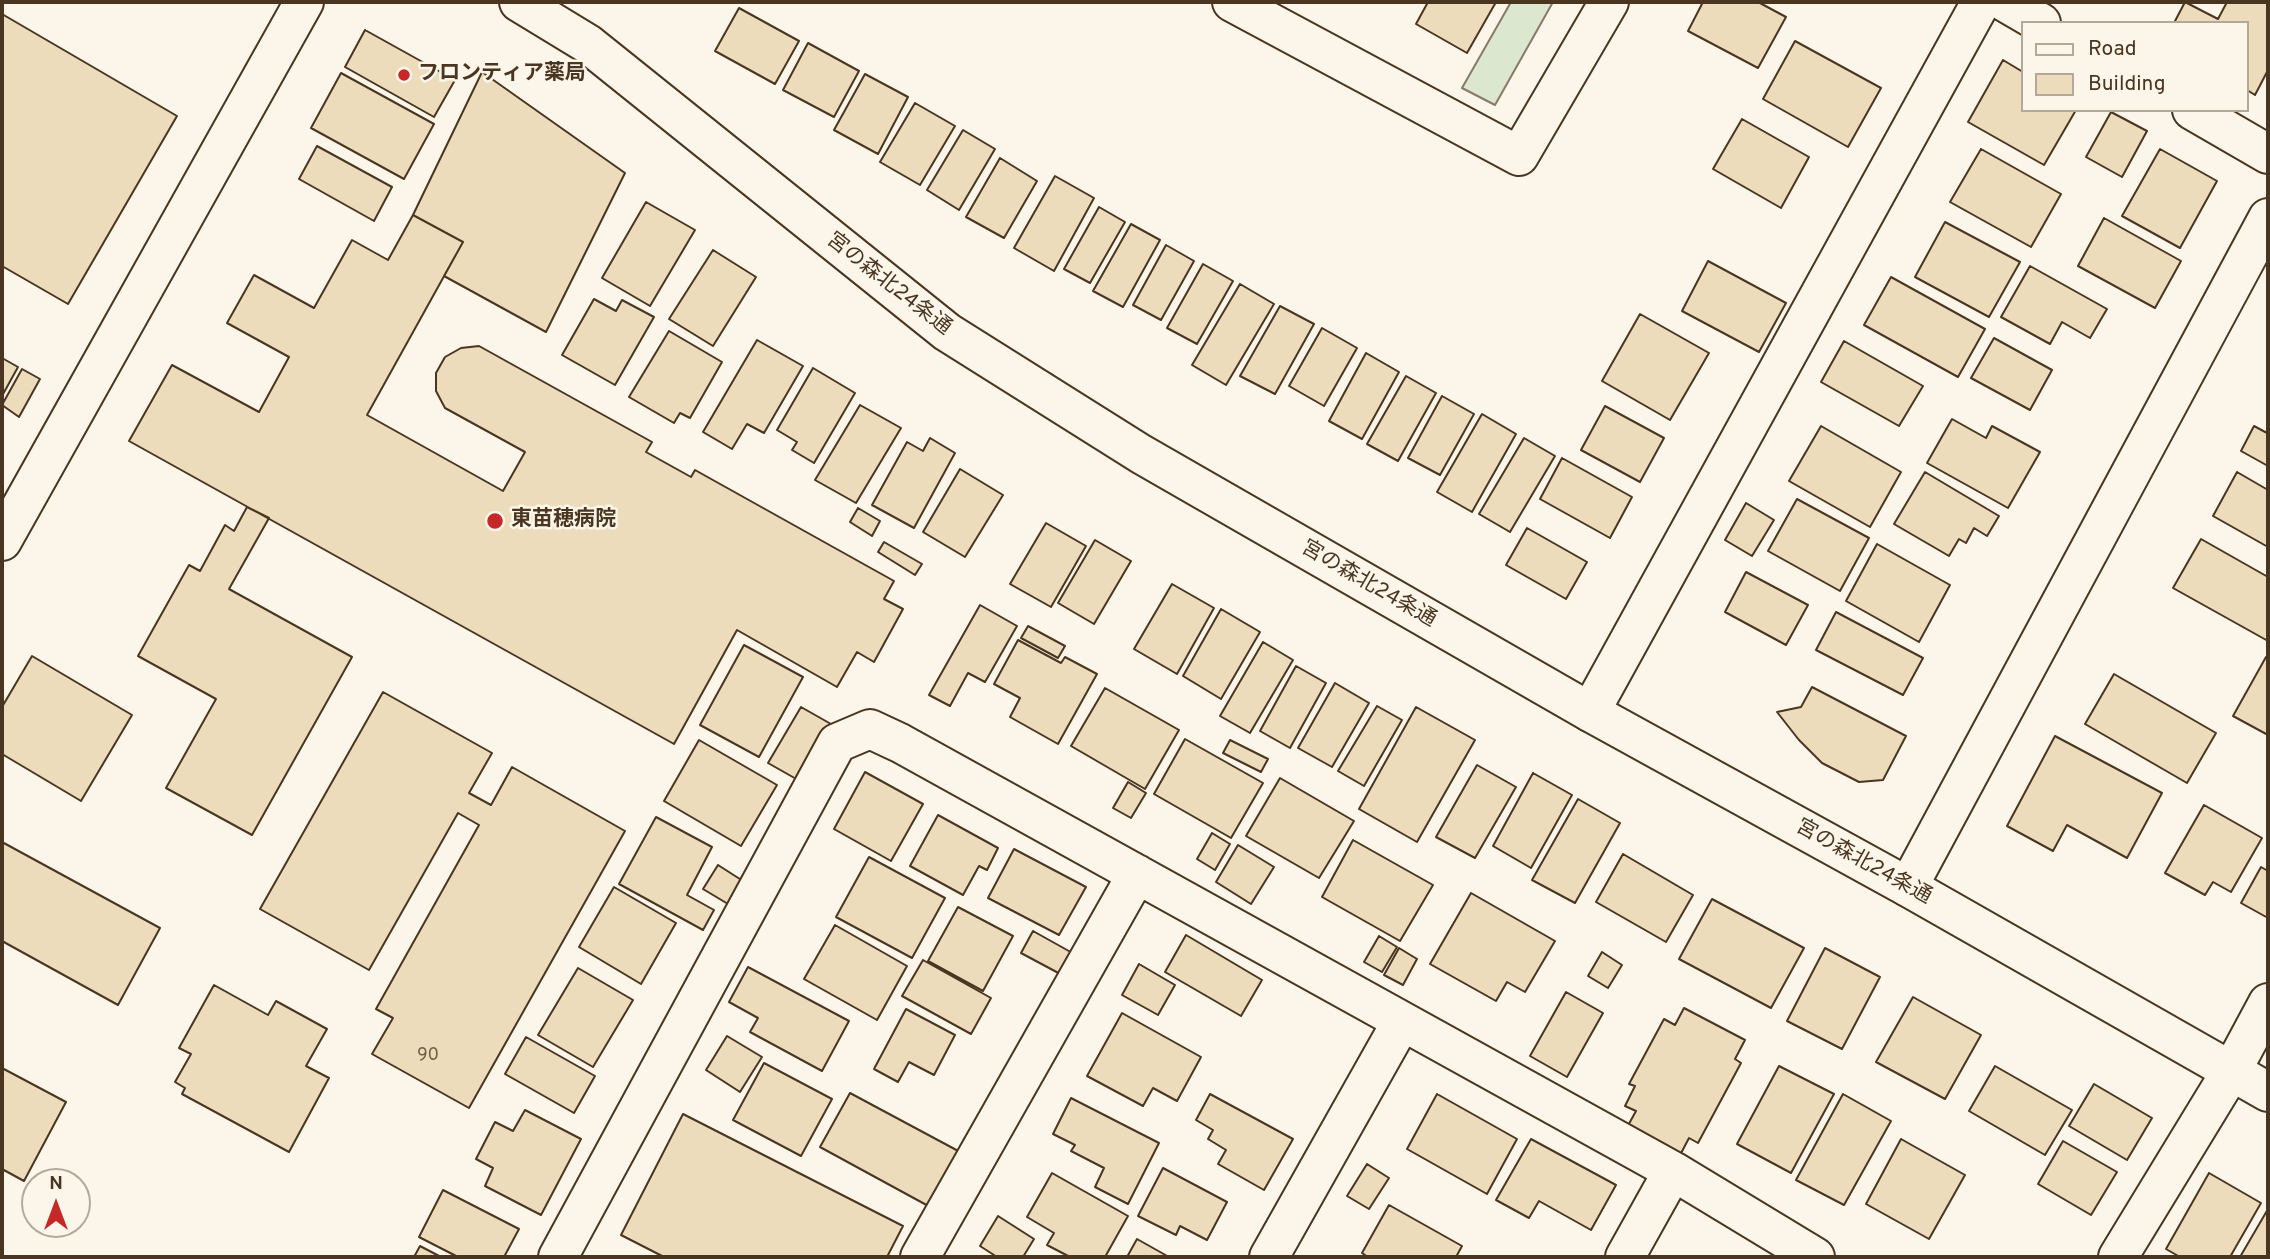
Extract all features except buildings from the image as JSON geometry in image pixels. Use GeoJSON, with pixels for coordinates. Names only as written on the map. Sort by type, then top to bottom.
{"type":"FeatureCollection","features":[{"type":"Feature","properties":{"kind":"street"},"geometry":{"type":"LineString","coordinates":[[2,541],[304,2]]}},
{"type":"Feature","properties":{"kind":"street","name":"宮の森北24条通"},"geometry":{"type":"LineString","coordinates":[[519,2],[588,44],[947,332],[1141,454],[1590,712],[1908,887],[2268,1092]]}},
{"type":"Feature","properties":{"kind":"street"},"geometry":{"type":"LineString","coordinates":[[1232,2],[1519,156],[1609,2]]}},
{"type":"Feature","properties":{"kind":"street"},"geometry":{"type":"LineString","coordinates":[[1590,712],[1981,2]]}},
{"type":"Feature","properties":{"kind":"street"},"geometry":{"type":"LineString","coordinates":[[2005,2],[2038,21]]}},
{"type":"Feature","properties":{"kind":"street"},"geometry":{"type":"LineString","coordinates":[[2195,112],[2268,154]]}},
{"type":"Feature","properties":{"kind":"street"},"geometry":{"type":"LineString","coordinates":[[1908,887],[2268,218]]}},
{"type":"Feature","properties":{"kind":"street"},"geometry":{"type":"LineString","coordinates":[[558,1257],[837,743],[870,729],[900,743],[1674,1171],[1815,1257]]}},
{"type":"Feature","properties":{"kind":"street"},"geometry":{"type":"LineString","coordinates":[[920,1257],[1137,874]]}},
{"type":"Feature","properties":{"kind":"street"},"geometry":{"type":"LineString","coordinates":[[2118,1257],[2232,1070],[2268,1003]]}},
{"type":"Feature","properties":{"kind":"street"},"geometry":{"type":"LineString","coordinates":[[1269,1257],[1402,1021]]}},
{"type":"Feature","properties":{"kind":"street"},"geometry":{"type":"LineString","coordinates":[[1625,1257],[1674,1171]]}},
{"type":"Feature","properties":{"kind":"green space"},"geometry":{"type":"Polygon","coordinates":[[[1511,2],[1553,2],[1495,105],[1462,88],[1511,2]]]}},
{"type":"Feature","properties":{"kind":"place","name":"フロンティア薬局"},"geometry":{"type":"Point","coordinates":[404,75]}},
{"type":"Feature","properties":{"kind":"place","name":"東苗穂病院"},"geometry":{"type":"Point","coordinates":[495,521]}}]}
